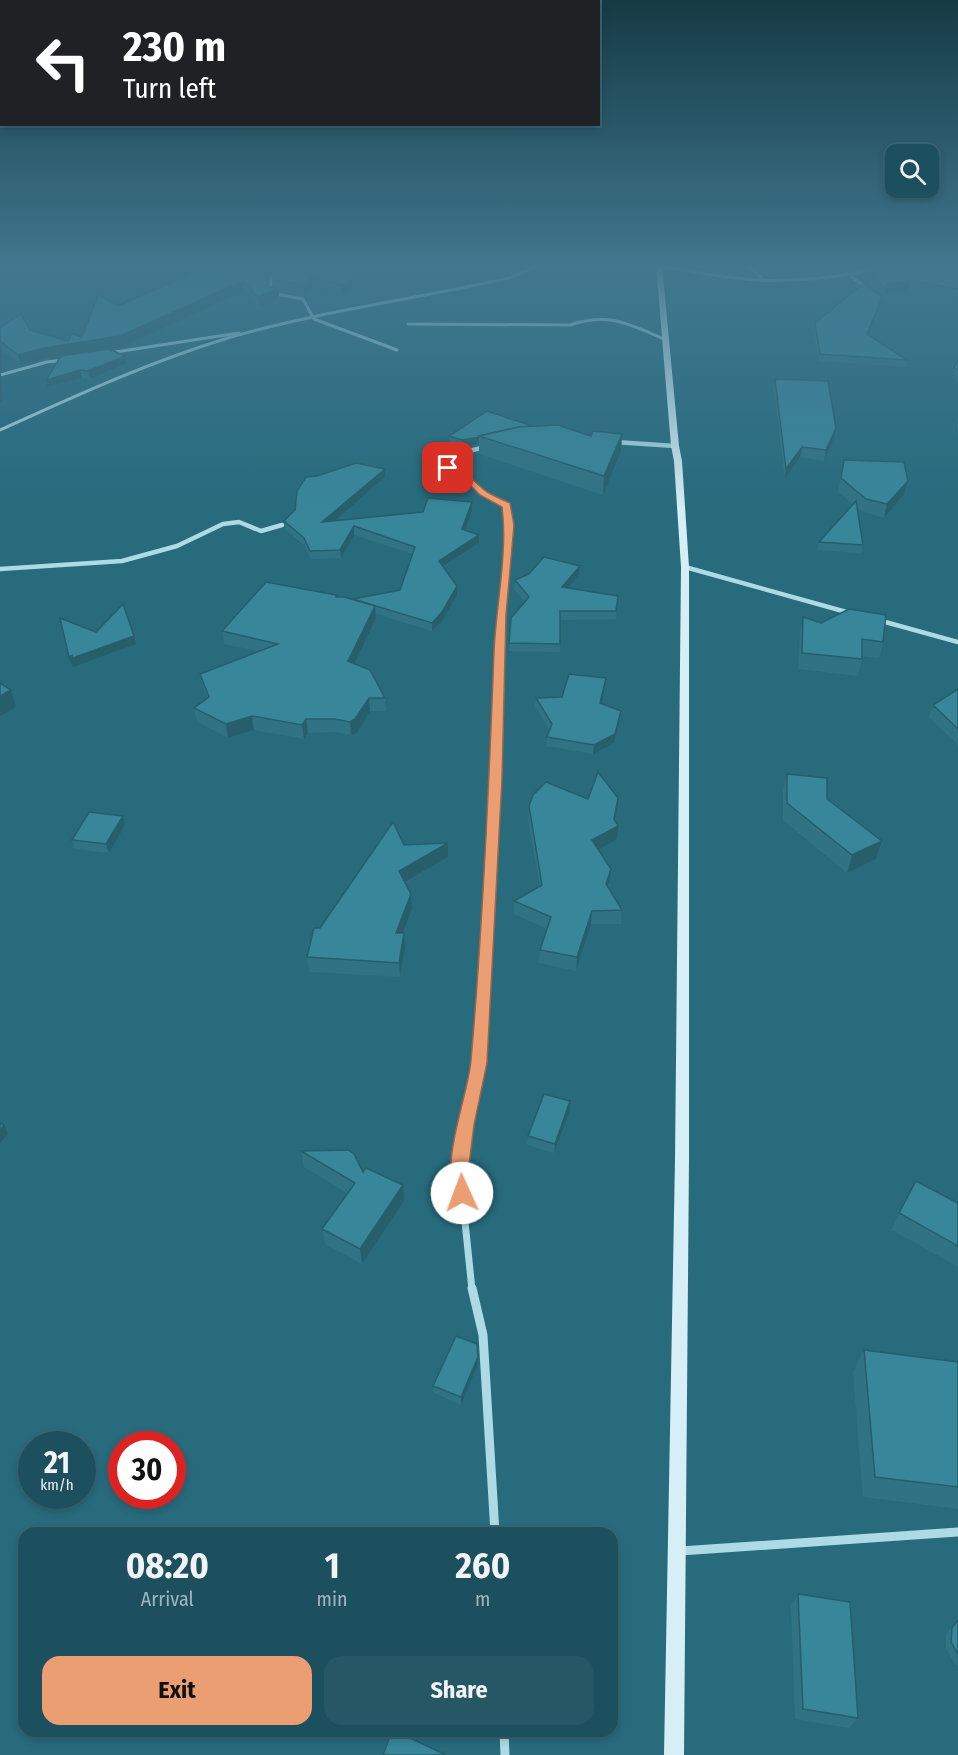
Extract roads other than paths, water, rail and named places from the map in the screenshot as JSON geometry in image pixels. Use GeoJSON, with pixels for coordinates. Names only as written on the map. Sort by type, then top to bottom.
{"type":"FeatureCollection","features":[{"type":"Feature","properties":{"kind":"street"},"geometry":{"type":"LineString","coordinates":[[101,354],[147,347]]}},
{"type":"Feature","properties":{"kind":"street"},"geometry":{"type":"LineString","coordinates":[[0,430],[54,404],[158,362],[206,347]]}},
{"type":"Feature","properties":{"kind":"street"},"geometry":{"type":"LineString","coordinates":[[389,347],[397,350]]}},
{"type":"Feature","properties":{"kind":"street"},"geometry":{"type":"LineString","coordinates":[[667,347],[678,461],[685,567],[682,1159],[674,1755]]}},
{"type":"Feature","properties":{"kind":"street"},"geometry":{"type":"LineString","coordinates":[[0,375],[47,362],[70,360]]}},
{"type":"Feature","properties":{"kind":"street"},"geometry":{"type":"LineString","coordinates":[[604,441],[675,446]]}},
{"type":"Feature","properties":{"kind":"street"},"geometry":{"type":"LineString","coordinates":[[495,445],[439,458],[448,468],[469,479],[483,494],[507,505],[510,525],[501,615],[495,779],[479,1063],[465,1125],[460,1173],[473,1295],[483,1335],[495,1527]]}},
{"type":"Feature","properties":{"kind":"street"},"geometry":{"type":"LineString","coordinates":[[0,569],[122,561],[177,546],[223,524],[239,522],[261,531],[282,525]]}},
{"type":"Feature","properties":{"kind":"street"},"geometry":{"type":"LineString","coordinates":[[685,567],[855,614]]}},
{"type":"Feature","properties":{"kind":"street"},"geometry":{"type":"LineString","coordinates":[[867,617],[958,642]]}},
{"type":"Feature","properties":{"kind":"street"},"geometry":{"type":"LineString","coordinates":[[677,1551],[958,1532]]}},
{"type":"Feature","properties":{"kind":"street"},"geometry":{"type":"LineString","coordinates":[[504,1737],[505,1755]]}}]}
